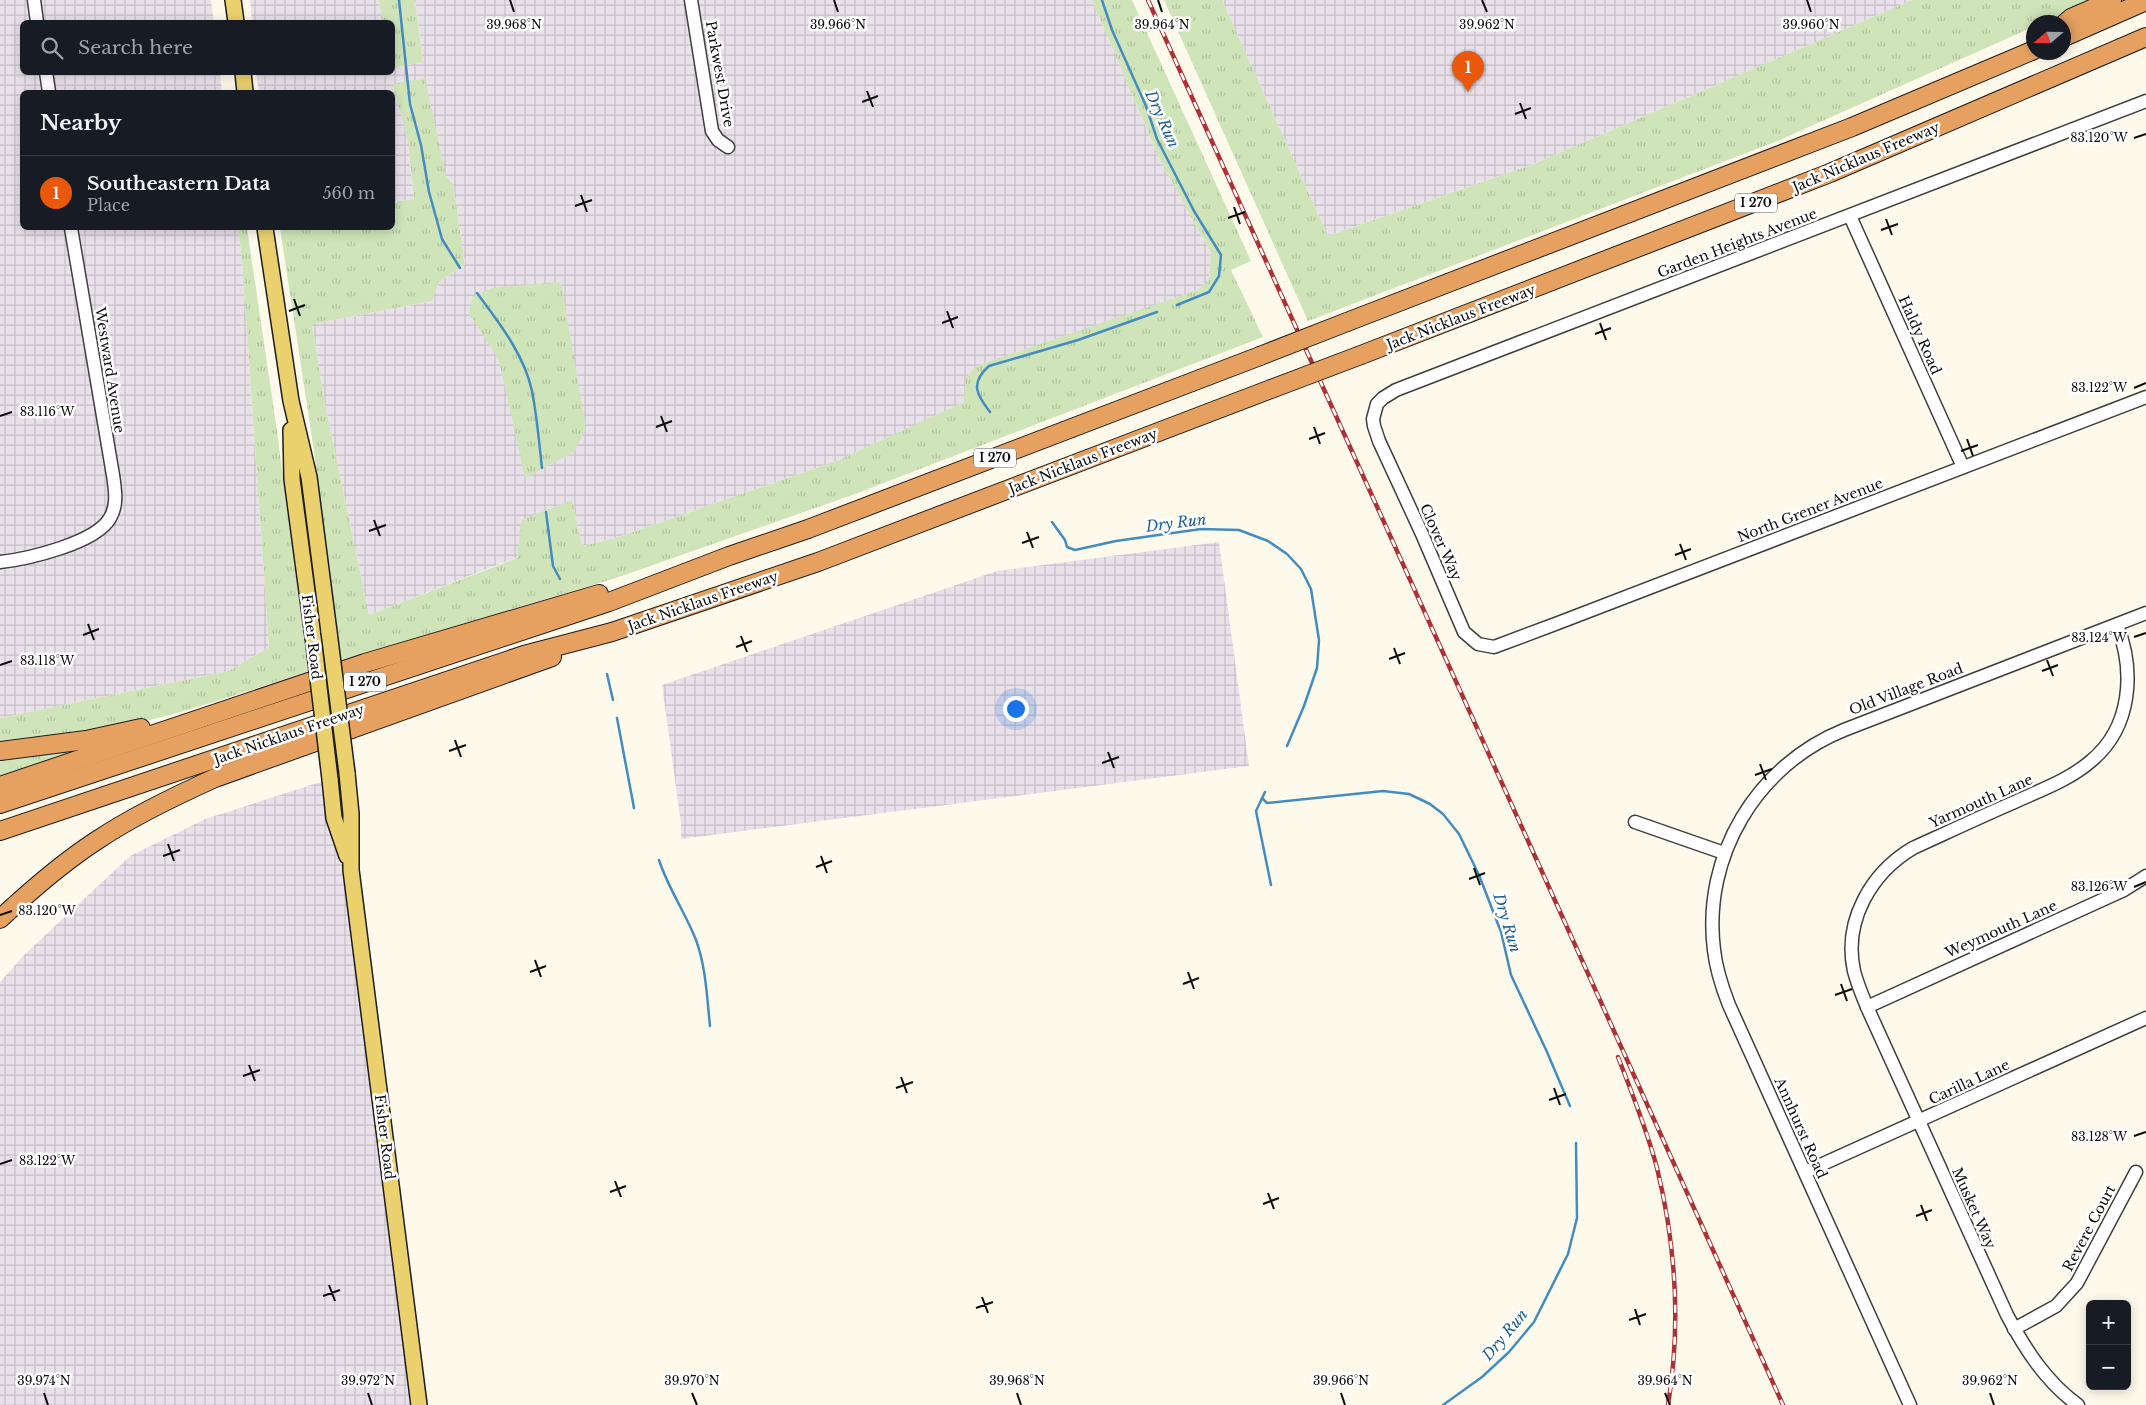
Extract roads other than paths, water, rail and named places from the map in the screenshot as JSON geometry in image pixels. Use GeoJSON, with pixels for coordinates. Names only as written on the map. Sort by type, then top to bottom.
{"type":"FeatureCollection","features":[{"type":"Feature","properties":{"kind":"highway"},"geometry":{"type":"LineString","coordinates":[[2071,18],[2112,0]]}},
{"type":"Feature","properties":{"kind":"highway"},"geometry":{"type":"LineString","coordinates":[[2071,34],[2146,1]]}},
{"type":"Feature","properties":{"kind":"highway","name":"Jack Nicklaus Freeway"},"geometry":{"type":"LineString","coordinates":[[0,831],[524,655],[612,632],[818,562],[1821,177],[2146,37]]}},
{"type":"Feature","properties":{"kind":"highway","name":"Jack Nicklaus Freeway"},"geometry":{"type":"LineString","coordinates":[[0,804],[601,605],[729,556],[817,526],[1843,130],[2026,52]]}},
{"type":"Feature","properties":{"kind":"highway"},"geometry":{"type":"LineString","coordinates":[[0,786],[365,663],[505,620],[729,556]]}},
{"type":"Feature","properties":{"kind":"highway"},"geometry":{"type":"LineString","coordinates":[[0,919],[30,891],[98,839],[171,798],[214,778],[528,667],[612,632]]}},
{"type":"Feature","properties":{"kind":"highway"},"geometry":{"type":"LineString","coordinates":[[0,751],[86,740],[222,711]]}},
{"type":"Feature","properties":{"kind":"main road"},"geometry":{"type":"LineString","coordinates":[[233,0],[236,20]]}},
{"type":"Feature","properties":{"kind":"main road"},"geometry":{"type":"LineString","coordinates":[[243,75],[245,90]]}},
{"type":"Feature","properties":{"kind":"main road","name":"Fisher Road"},"geometry":{"type":"LineString","coordinates":[[265,230],[290,401],[309,477],[347,773],[351,814],[351,870],[419,1405]]}},
{"type":"Feature","properties":{"kind":"main road","name":"Fisher Road"},"geometry":{"type":"LineString","coordinates":[[290,401],[292,479],[334,818],[351,870]]}},
{"type":"Feature","properties":{"kind":"street"},"geometry":{"type":"LineString","coordinates":[[34,0],[37,20]]}},
{"type":"Feature","properties":{"kind":"street","name":"Parkwest Drive"},"geometry":{"type":"LineString","coordinates":[[692,0],[712,131],[718,140],[728,146]]}},
{"type":"Feature","properties":{"kind":"street"},"geometry":{"type":"LineString","coordinates":[[46,75],[49,90]]}},
{"type":"Feature","properties":{"kind":"street","name":"Garden Heights Avenue"},"geometry":{"type":"LineString","coordinates":[[1378,441],[1373,419],[1374,411],[1383,398],[1396,390],[2146,101]]}},
{"type":"Feature","properties":{"kind":"street","name":"Haldy Road"},"geometry":{"type":"LineString","coordinates":[[1850,216],[1963,467]]}},
{"type":"Feature","properties":{"kind":"street","name":"Westward Avenue"},"geometry":{"type":"LineString","coordinates":[[0,562],[59,548],[85,538],[100,530],[110,518],[115,503],[71,230]]}},
{"type":"Feature","properties":{"kind":"street","name":"North Grener Avenue"},"geometry":{"type":"LineString","coordinates":[[1485,646],[1497,646],[2146,397]]}},
{"type":"Feature","properties":{"kind":"street","name":"Clover Way"},"geometry":{"type":"LineString","coordinates":[[1378,441],[1422,534],[1464,632],[1473,642],[1485,646]]}},
{"type":"Feature","properties":{"kind":"street","name":"Old Village Road"},"geometry":{"type":"LineString","coordinates":[[1724,853],[1741,819],[1764,786],[1793,758],[1812,745],[1852,726],[2146,613]]}},
{"type":"Feature","properties":{"kind":"street","name":"Yarmouth Lane"},"geometry":{"type":"LineString","coordinates":[[1867,1007],[1854,969],[1852,949],[1860,907],[1876,879],[1891,863],[1913,848],[2059,782],[2092,761],[2116,730],[2127,691],[2128,674],[2126,658],[2117,625]]}},
{"type":"Feature","properties":{"kind":"street"},"geometry":{"type":"LineString","coordinates":[[1635,822],[1724,853]]}},
{"type":"Feature","properties":{"kind":"street","name":"Annhurst Road"},"geometry":{"type":"LineString","coordinates":[[1724,853],[1713,901],[1714,949],[1718,971],[1729,1005],[1910,1405]]}},
{"type":"Feature","properties":{"kind":"street","name":"Weymouth Lane"},"geometry":{"type":"LineString","coordinates":[[1867,1007],[2124,890],[2146,876]]}},
{"type":"Feature","properties":{"kind":"street","name":"Musket Way"},"geometry":{"type":"LineString","coordinates":[[1867,1007],[2014,1329],[2045,1374],[2078,1405]]}},
{"type":"Feature","properties":{"kind":"street","name":"Carilla Lane"},"geometry":{"type":"LineString","coordinates":[[1805,1172],[2146,1018]]}},
{"type":"Feature","properties":{"kind":"street","name":"Revere Court"},"geometry":{"type":"LineString","coordinates":[[2014,1329],[2056,1306],[2076,1283],[2136,1172]]}},
{"type":"Feature","properties":{"kind":"waterway"},"geometry":{"type":"LineString","coordinates":[[399,0],[410,104],[421,145],[429,192],[442,239],[460,268]]}},
{"type":"Feature","properties":{"kind":"waterway","name":"Dry Run"},"geometry":{"type":"LineString","coordinates":[[1102,0],[1112,30],[1146,106],[1157,139],[1194,211],[1221,255],[1219,276],[1209,292],[1177,305]]}},
{"type":"Feature","properties":{"kind":"waterway"},"geometry":{"type":"LineString","coordinates":[[477,293],[510,339],[528,377],[535,410],[542,468]]}},
{"type":"Feature","properties":{"kind":"waterway","name":"Dry Run"},"geometry":{"type":"LineString","coordinates":[[990,412],[981,400],[977,389],[979,378],[989,366],[1078,340],[1157,312]]}},
{"type":"Feature","properties":{"kind":"waterway"},"geometry":{"type":"LineString","coordinates":[[546,512],[553,566],[560,579]]}},
{"type":"Feature","properties":{"kind":"waterway","name":"Dry Run"},"geometry":{"type":"LineString","coordinates":[[1052,522],[1065,540],[1067,547],[1075,550],[1116,541],[1201,529],[1239,530],[1268,541],[1287,554],[1301,569],[1311,589],[1319,640],[1317,668],[1304,706],[1287,746]]}},
{"type":"Feature","properties":{"kind":"waterway"},"geometry":{"type":"LineString","coordinates":[[607,674],[613,700]]}},
{"type":"Feature","properties":{"kind":"waterway"},"geometry":{"type":"LineString","coordinates":[[617,718],[634,808]]}},
{"type":"Feature","properties":{"kind":"waterway","name":"Dry Run"},"geometry":{"type":"LineString","coordinates":[[1262,798],[1267,803],[1383,791],[1409,794],[1430,804],[1443,814],[1459,834],[1479,875],[1501,932],[1511,975],[1570,1106]]}},
{"type":"Feature","properties":{"kind":"waterway","name":"Dry Run"},"geometry":{"type":"LineString","coordinates":[[1265,792],[1256,811],[1271,885]]}},
{"type":"Feature","properties":{"kind":"waterway"},"geometry":{"type":"LineString","coordinates":[[659,860],[696,940],[706,983],[710,1026]]}},
{"type":"Feature","properties":{"kind":"waterway","name":"Dry Run"},"geometry":{"type":"LineString","coordinates":[[1443,1405],[1482,1377],[1509,1352],[1534,1322],[1568,1254],[1577,1218],[1576,1143]]}},
{"type":"Feature","properties":{"kind":"railway"},"geometry":{"type":"LineString","coordinates":[[1148,0],[1783,1405]]}},
{"type":"Feature","properties":{"kind":"railway"},"geometry":{"type":"LineString","coordinates":[[1618,1057],[1653,1154],[1669,1227],[1675,1316],[1672,1375],[1668,1405]]}},
{"type":"Feature","properties":{"kind":"place","name":"Southeastern Data"},"geometry":{"type":"Point","coordinates":[1468,92]}}]}
